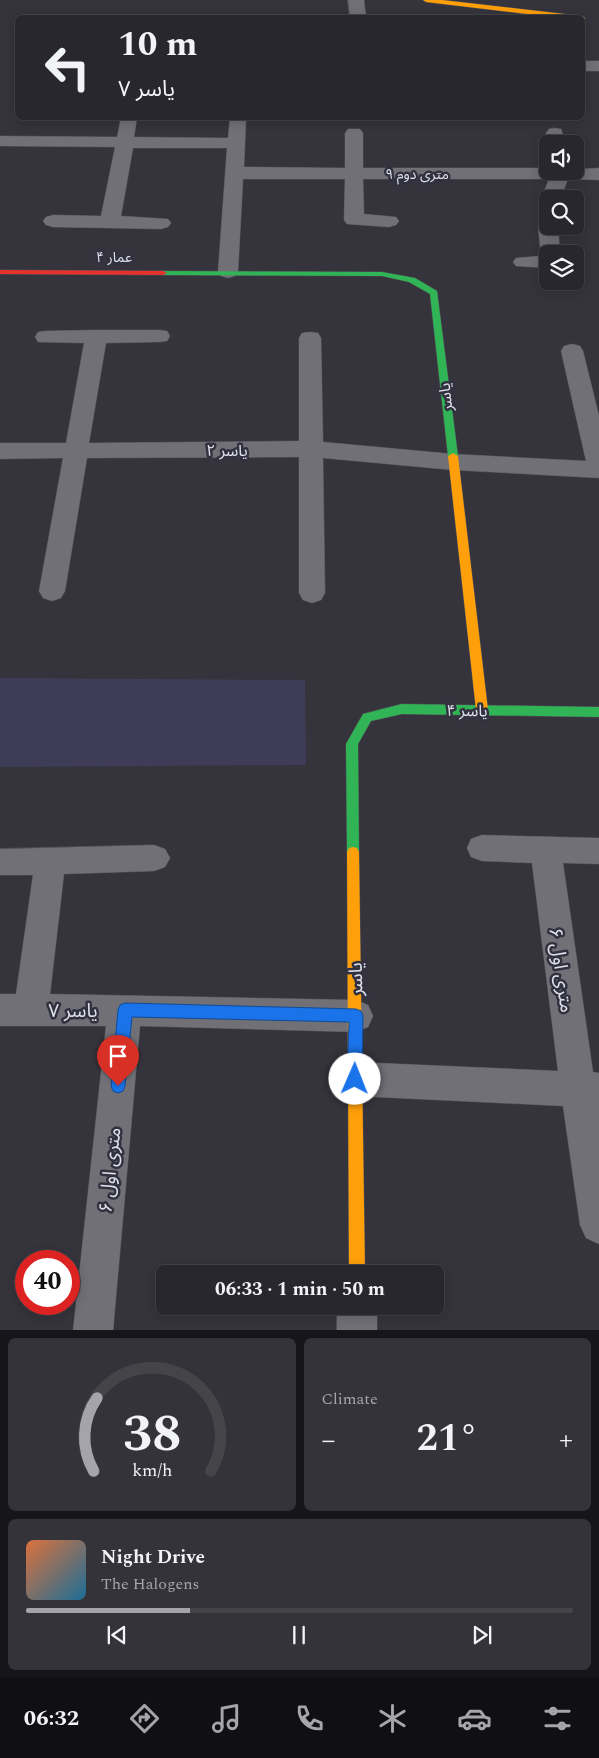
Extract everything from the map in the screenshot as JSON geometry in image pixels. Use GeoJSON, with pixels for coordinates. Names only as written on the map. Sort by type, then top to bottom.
{"type":"FeatureCollection","features":[{"type":"Feature","properties":{"kind":"street"},"geometry":{"type":"LineString","coordinates":[[356,0],[358,15]]}},
{"type":"Feature","properties":{"kind":"street"},"geometry":{"type":"LineString","coordinates":[[426,0],[558,15]]}},
{"type":"Feature","properties":{"kind":"street"},"geometry":{"type":"LineString","coordinates":[[585,66],[599,66]]}},
{"type":"Feature","properties":{"kind":"street"},"geometry":{"type":"LineString","coordinates":[[110,222],[129,120]]}},
{"type":"Feature","properties":{"kind":"street"},"geometry":{"type":"LineString","coordinates":[[228,272],[236,173],[235,143],[238,120]]}},
{"type":"Feature","properties":{"kind":"street"},"geometry":{"type":"LineString","coordinates":[[354,133],[354,220],[389,221]]}},
{"type":"Feature","properties":{"kind":"street"},"geometry":{"type":"LineString","coordinates":[[0,141],[235,143]]}},
{"type":"Feature","properties":{"kind":"street","name":"۹ متری دوم"},"geometry":{"type":"LineString","coordinates":[[236,173],[539,173]]}},
{"type":"Feature","properties":{"kind":"street","name":"۹ متری دوم"},"geometry":{"type":"LineString","coordinates":[[584,174],[599,174]]}},
{"type":"Feature","properties":{"kind":"street"},"geometry":{"type":"LineString","coordinates":[[53,221],[161,223]]}},
{"type":"Feature","properties":{"kind":"street"},"geometry":{"type":"LineString","coordinates":[[523,262],[539,262]]}},
{"type":"Feature","properties":{"kind":"street","name":"عمار ۴"},"geometry":{"type":"LineString","coordinates":[[0,272],[228,272]]}},
{"type":"Feature","properties":{"kind":"street","name":"یاسر"},"geometry":{"type":"LineString","coordinates":[[228,272],[382,274],[412,280],[434,293],[482,710]]}},
{"type":"Feature","properties":{"kind":"street"},"geometry":{"type":"LineString","coordinates":[[52,591],[96,336]]}},
{"type":"Feature","properties":{"kind":"street"},"geometry":{"type":"LineString","coordinates":[[46,337],[159,336]]}},
{"type":"Feature","properties":{"kind":"street"},"geometry":{"type":"LineString","coordinates":[[310,338],[312,593]]}},
{"type":"Feature","properties":{"kind":"street"},"geometry":{"type":"LineString","coordinates":[[572,351],[599,464]]}},
{"type":"Feature","properties":{"kind":"street","name":"یاسر ۲"},"geometry":{"type":"LineString","coordinates":[[0,451],[310,449],[452,462],[599,470]]}},
{"type":"Feature","properties":{"kind":"street","name":"یاسر ۴"},"geometry":{"type":"LineString","coordinates":[[352,744],[367,717],[402,709],[599,712]]}},
{"type":"Feature","properties":{"kind":"street","name":"یاسر"},"geometry":{"type":"LineString","coordinates":[[352,744],[357,1265]]}},
{"type":"Feature","properties":{"kind":"street"},"geometry":{"type":"LineString","coordinates":[[482,848],[599,851]]}},
{"type":"Feature","properties":{"kind":"street","name":"۶ متری اول"},"geometry":{"type":"LineString","coordinates":[[546,851],[588,1090],[599,1225]]}},
{"type":"Feature","properties":{"kind":"street"},"geometry":{"type":"LineString","coordinates":[[0,862],[154,858]]}},
{"type":"Feature","properties":{"kind":"street"},"geometry":{"type":"LineString","coordinates":[[15,1010],[50,861]]}},
{"type":"Feature","properties":{"kind":"street","name":"یاسر ۷"},"geometry":{"type":"LineString","coordinates":[[15,1010],[125,1010],[356,1016]]}},
{"type":"Feature","properties":{"kind":"street","name":"۶ متری اول"},"geometry":{"type":"LineString","coordinates":[[94,1330],[125,1010]]}},
{"type":"Feature","properties":{"kind":"street"},"geometry":{"type":"LineString","coordinates":[[355,1079],[588,1090]]}},
{"type":"Feature","properties":{"kind":"street"},"geometry":{"type":"LineString","coordinates":[[357,1315],[357,1330]]}},
{"type":"Feature","properties":{"kind":"shaded area"},"geometry":{"type":"Polygon","coordinates":[[[0,678],[305,680],[306,765],[0,767],[0,678]]]}},
{"type":"Feature","properties":{"kind":"traffic: fast"},"geometry":{"type":"LineString","coordinates":[[163,273],[382,274],[412,280],[434,293],[453,456]]}},
{"type":"Feature","properties":{"kind":"traffic: fast"},"geometry":{"type":"LineString","coordinates":[[353,852],[352,744],[367,717],[402,709],[599,712]]}},
{"type":"Feature","properties":{"kind":"traffic: slow"},"geometry":{"type":"LineString","coordinates":[[426,0],[556,15]]}},
{"type":"Feature","properties":{"kind":"traffic: slow"},"geometry":{"type":"LineString","coordinates":[[453,456],[482,710]]}},
{"type":"Feature","properties":{"kind":"traffic: slow"},"geometry":{"type":"LineString","coordinates":[[353,852],[357,1265]]}},
{"type":"Feature","properties":{"kind":"traffic: jam"},"geometry":{"type":"LineString","coordinates":[[0,272],[163,273]]}},
{"type":"Feature","properties":{"kind":"route"},"geometry":{"type":"LineString","coordinates":[[118,1086],[125,1010],[356,1016],[355,1079]]}}]}
